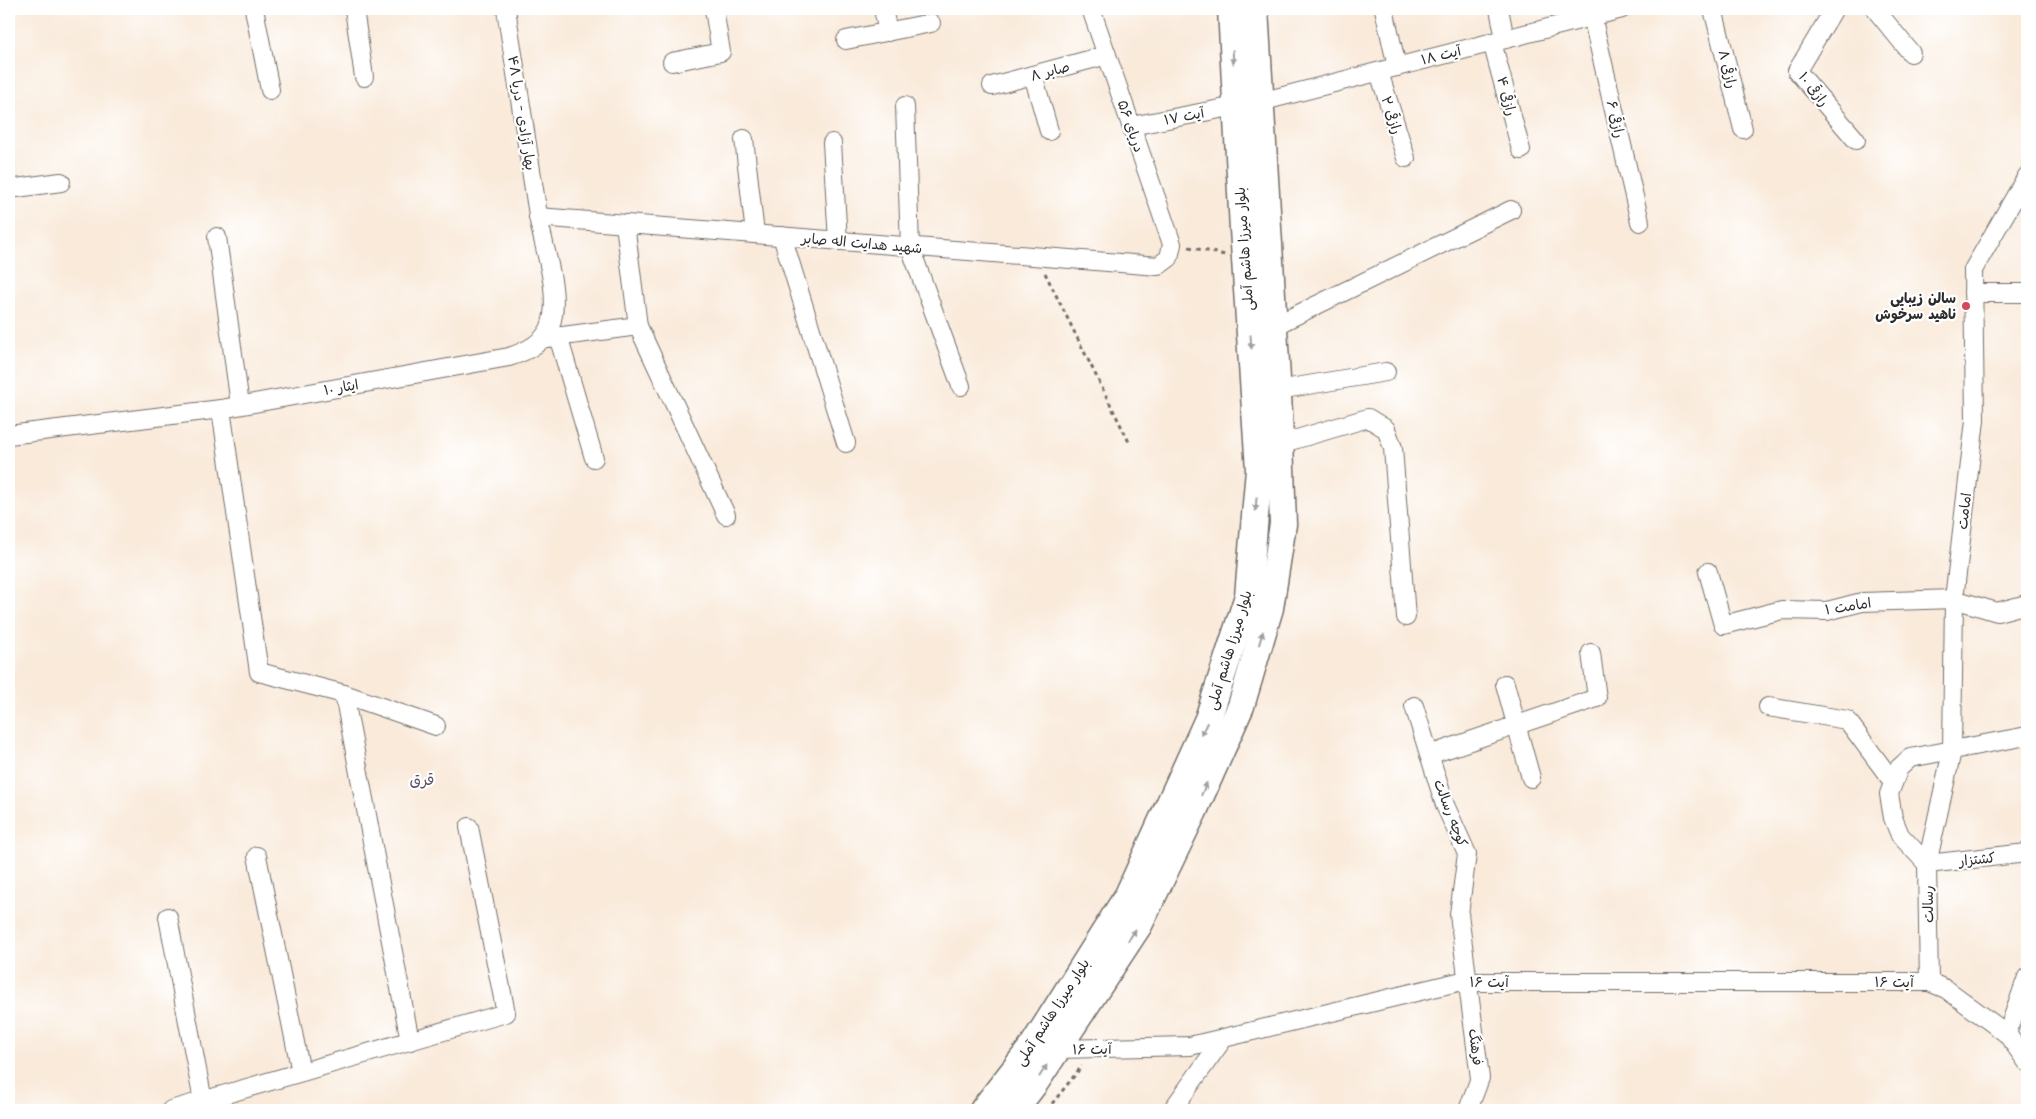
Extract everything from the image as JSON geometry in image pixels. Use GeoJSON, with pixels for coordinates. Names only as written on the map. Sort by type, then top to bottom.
{"type":"FeatureCollection","features":[{"type":"Feature","properties":{"kind":"main road","name":"بلوار میرزا هاشم آملی"},"geometry":{"type":"LineString","coordinates":[[1231,9],[1248,104]]}},
{"type":"Feature","properties":{"kind":"main road","name":"بلوار میرزا هاشم آملی"},"geometry":{"type":"LineString","coordinates":[[983,1110],[1032,1047],[1128,895],[1208,719],[1248,596],[1259,470],[1260,293],[1253,253],[1248,104],[1255,9]]}},
{"type":"Feature","properties":{"kind":"main road","name":"بلوار میرزا هاشم آملی"},"geometry":{"type":"LineString","coordinates":[[1014,1110],[1035,1083],[1139,924],[1194,811],[1241,706],[1270,608],[1283,524],[1274,326],[1260,293]]}},
{"type":"Feature","properties":{"kind":"street"},"geometry":{"type":"LineString","coordinates":[[254,9],[270,90]]}},
{"type":"Feature","properties":{"kind":"street"},"geometry":{"type":"LineString","coordinates":[[354,9],[364,77]]}},
{"type":"Feature","properties":{"kind":"street","name":"بهار آزادی - دریا ۴۸"},"geometry":{"type":"LineString","coordinates":[[506,9],[538,217]]}},
{"type":"Feature","properties":{"kind":"street"},"geometry":{"type":"LineString","coordinates":[[672,62],[722,52],[714,9]]}},
{"type":"Feature","properties":{"kind":"street"},"geometry":{"type":"LineString","coordinates":[[883,9],[888,32]]}},
{"type":"Feature","properties":{"kind":"street","name":"دریای ۵۶"},"geometry":{"type":"LineString","coordinates":[[1092,9],[1172,244]]}},
{"type":"Feature","properties":{"kind":"street"},"geometry":{"type":"LineString","coordinates":[[1384,9],[1397,67]]}},
{"type":"Feature","properties":{"kind":"street","name":"رازقی ۴"},"geometry":{"type":"LineString","coordinates":[[1498,9],[1499,41],[1521,150]]}},
{"type":"Feature","properties":{"kind":"street","name":"رازقی ۸"},"geometry":{"type":"LineString","coordinates":[[1713,9],[1743,129]]}},
{"type":"Feature","properties":{"kind":"street","name":"رازقی ۱۰"},"geometry":{"type":"LineString","coordinates":[[1834,9],[1797,71],[1856,140]]}},
{"type":"Feature","properties":{"kind":"street"},"geometry":{"type":"LineString","coordinates":[[1876,9],[1911,53]]}},
{"type":"Feature","properties":{"kind":"street","name":"آیت ۱۸"},"geometry":{"type":"LineString","coordinates":[[1248,104],[1616,10]]}},
{"type":"Feature","properties":{"kind":"street","name":"رازقی ۶"},"geometry":{"type":"LineString","coordinates":[[1592,16],[1640,222]]}},
{"type":"Feature","properties":{"kind":"street"},"geometry":{"type":"LineString","coordinates":[[846,40],[931,24]]}},
{"type":"Feature","properties":{"kind":"street","name":"صابر ۸"},"geometry":{"type":"LineString","coordinates":[[992,86],[1107,55]]}},
{"type":"Feature","properties":{"kind":"street","name":"رازقی ۲"},"geometry":{"type":"LineString","coordinates":[[1379,72],[1406,158]]}},
{"type":"Feature","properties":{"kind":"street"},"geometry":{"type":"LineString","coordinates":[[1033,75],[1050,131]]}},
{"type":"Feature","properties":{"kind":"street","name":"آیت ۱۷"},"geometry":{"type":"LineString","coordinates":[[1131,126],[1248,104]]}},
{"type":"Feature","properties":{"kind":"street"},"geometry":{"type":"LineString","coordinates":[[905,106],[910,247],[961,386]]}},
{"type":"Feature","properties":{"kind":"street"},"geometry":{"type":"LineString","coordinates":[[744,140],[755,234]]}},
{"type":"Feature","properties":{"kind":"street"},"geometry":{"type":"LineString","coordinates":[[832,143],[838,241]]}},
{"type":"Feature","properties":{"kind":"street","name":"امامت"},"geometry":{"type":"LineString","coordinates":[[1952,751],[1954,599],[1974,420],[1973,270],[2027,176]]}},
{"type":"Feature","properties":{"kind":"street"},"geometry":{"type":"LineString","coordinates":[[9,190],[61,182]]}},
{"type":"Feature","properties":{"kind":"street"},"geometry":{"type":"LineString","coordinates":[[1274,326],[1511,210]]}},
{"type":"Feature","properties":{"kind":"street","name":"شهید هدایت اله صابر"},"geometry":{"type":"LineString","coordinates":[[538,217],[1158,266],[1169,258],[1172,244]]}},
{"type":"Feature","properties":{"kind":"street","name":"ایثار ۱۰"},"geometry":{"type":"LineString","coordinates":[[9,435],[221,409],[509,358],[524,353],[550,337],[554,295],[538,217]]}},
{"type":"Feature","properties":{"kind":"street"},"geometry":{"type":"LineString","coordinates":[[625,224],[638,326],[726,515]]}},
{"type":"Feature","properties":{"kind":"street"},"geometry":{"type":"LineString","coordinates":[[782,236],[846,443]]}},
{"type":"Feature","properties":{"kind":"street"},"geometry":{"type":"LineString","coordinates":[[217,237],[240,405]]}},
{"type":"Feature","properties":{"kind":"street"},"geometry":{"type":"LineString","coordinates":[[1973,293],[2027,293]]}},
{"type":"Feature","properties":{"kind":"street"},"geometry":{"type":"LineString","coordinates":[[594,458],[550,337],[638,326]]}},
{"type":"Feature","properties":{"kind":"street"},"geometry":{"type":"LineString","coordinates":[[1278,390],[1386,372]]}},
{"type":"Feature","properties":{"kind":"street"},"geometry":{"type":"LineString","coordinates":[[221,409],[259,672],[344,694],[436,726]]}},
{"type":"Feature","properties":{"kind":"street"},"geometry":{"type":"LineString","coordinates":[[1280,444],[1368,418],[1386,429],[1393,448],[1406,617]]}},
{"type":"Feature","properties":{"kind":"street","name":"امامت ۱"},"geometry":{"type":"LineString","coordinates":[[1708,572],[1723,625],[1782,610],[1827,611],[1862,602],[1954,599],[1997,612],[2027,604]]}},
{"type":"Feature","properties":{"kind":"street"},"geometry":{"type":"LineString","coordinates":[[1429,755],[1597,698],[1590,654]]}},
{"type":"Feature","properties":{"kind":"street"},"geometry":{"type":"LineString","coordinates":[[1505,684],[1531,778]]}},
{"type":"Feature","properties":{"kind":"street"},"geometry":{"type":"LineString","coordinates":[[344,694],[410,1041]]}},
{"type":"Feature","properties":{"kind":"street","name":"کوچه رسالت"},"geometry":{"type":"LineString","coordinates":[[1414,706],[1445,805],[1467,854],[1459,914],[1468,982]]}},
{"type":"Feature","properties":{"kind":"street"},"geometry":{"type":"LineString","coordinates":[[1768,707],[1847,720],[1893,782]]}},
{"type":"Feature","properties":{"kind":"street"},"geometry":{"type":"LineString","coordinates":[[1927,864],[1900,835],[1897,826],[1889,794],[1899,768],[1910,758],[2027,736]]}},
{"type":"Feature","properties":{"kind":"street","name":"رسالت"},"geometry":{"type":"LineString","coordinates":[[1929,982],[1927,864],[1952,751]]}},
{"type":"Feature","properties":{"kind":"street"},"geometry":{"type":"LineString","coordinates":[[171,1110],[506,1013],[469,827]]}},
{"type":"Feature","properties":{"kind":"street","name":"کشتزار"},"geometry":{"type":"LineString","coordinates":[[1927,864],[2027,853]]}},
{"type":"Feature","properties":{"kind":"street"},"geometry":{"type":"LineString","coordinates":[[257,856],[301,1072]]}},
{"type":"Feature","properties":{"kind":"street"},"geometry":{"type":"LineString","coordinates":[[168,918],[203,1101]]}},
{"type":"Feature","properties":{"kind":"street"},"geometry":{"type":"LineString","coordinates":[[2007,1034],[2027,977]]}},
{"type":"Feature","properties":{"kind":"street","name":"آیت ۱۶"},"geometry":{"type":"LineString","coordinates":[[1057,1049],[1190,1046],[1458,982],[1929,982]]}},
{"type":"Feature","properties":{"kind":"street","name":"فرهنگ"},"geometry":{"type":"LineString","coordinates":[[1468,982],[1480,1078],[1468,1110]]}},
{"type":"Feature","properties":{"kind":"street"},"geometry":{"type":"LineString","coordinates":[[1929,982],[1946,989],[2007,1034],[2027,1062]]}},
{"type":"Feature","properties":{"kind":"street"},"geometry":{"type":"LineString","coordinates":[[1172,1110],[1223,1039]]}},
{"type":"Feature","properties":{"kind":"path"},"geometry":{"type":"LineString","coordinates":[[1172,244],[1253,253]]}},
{"type":"Feature","properties":{"kind":"path"},"geometry":{"type":"LineString","coordinates":[[1037,257],[1130,444]]}},
{"type":"Feature","properties":{"kind":"path"},"geometry":{"type":"LineString","coordinates":[[1047,1110],[1096,1048]]}},
{"type":"Feature","properties":{"kind":"place","name":"سالن زیبایی ناهید سرخوش"},"geometry":{"type":"Point","coordinates":[1966,306]}},
{"type":"Feature","properties":{"kind":"district","name":"قرق"},"geometry":{"type":"Point","coordinates":[422,779]}}]}
